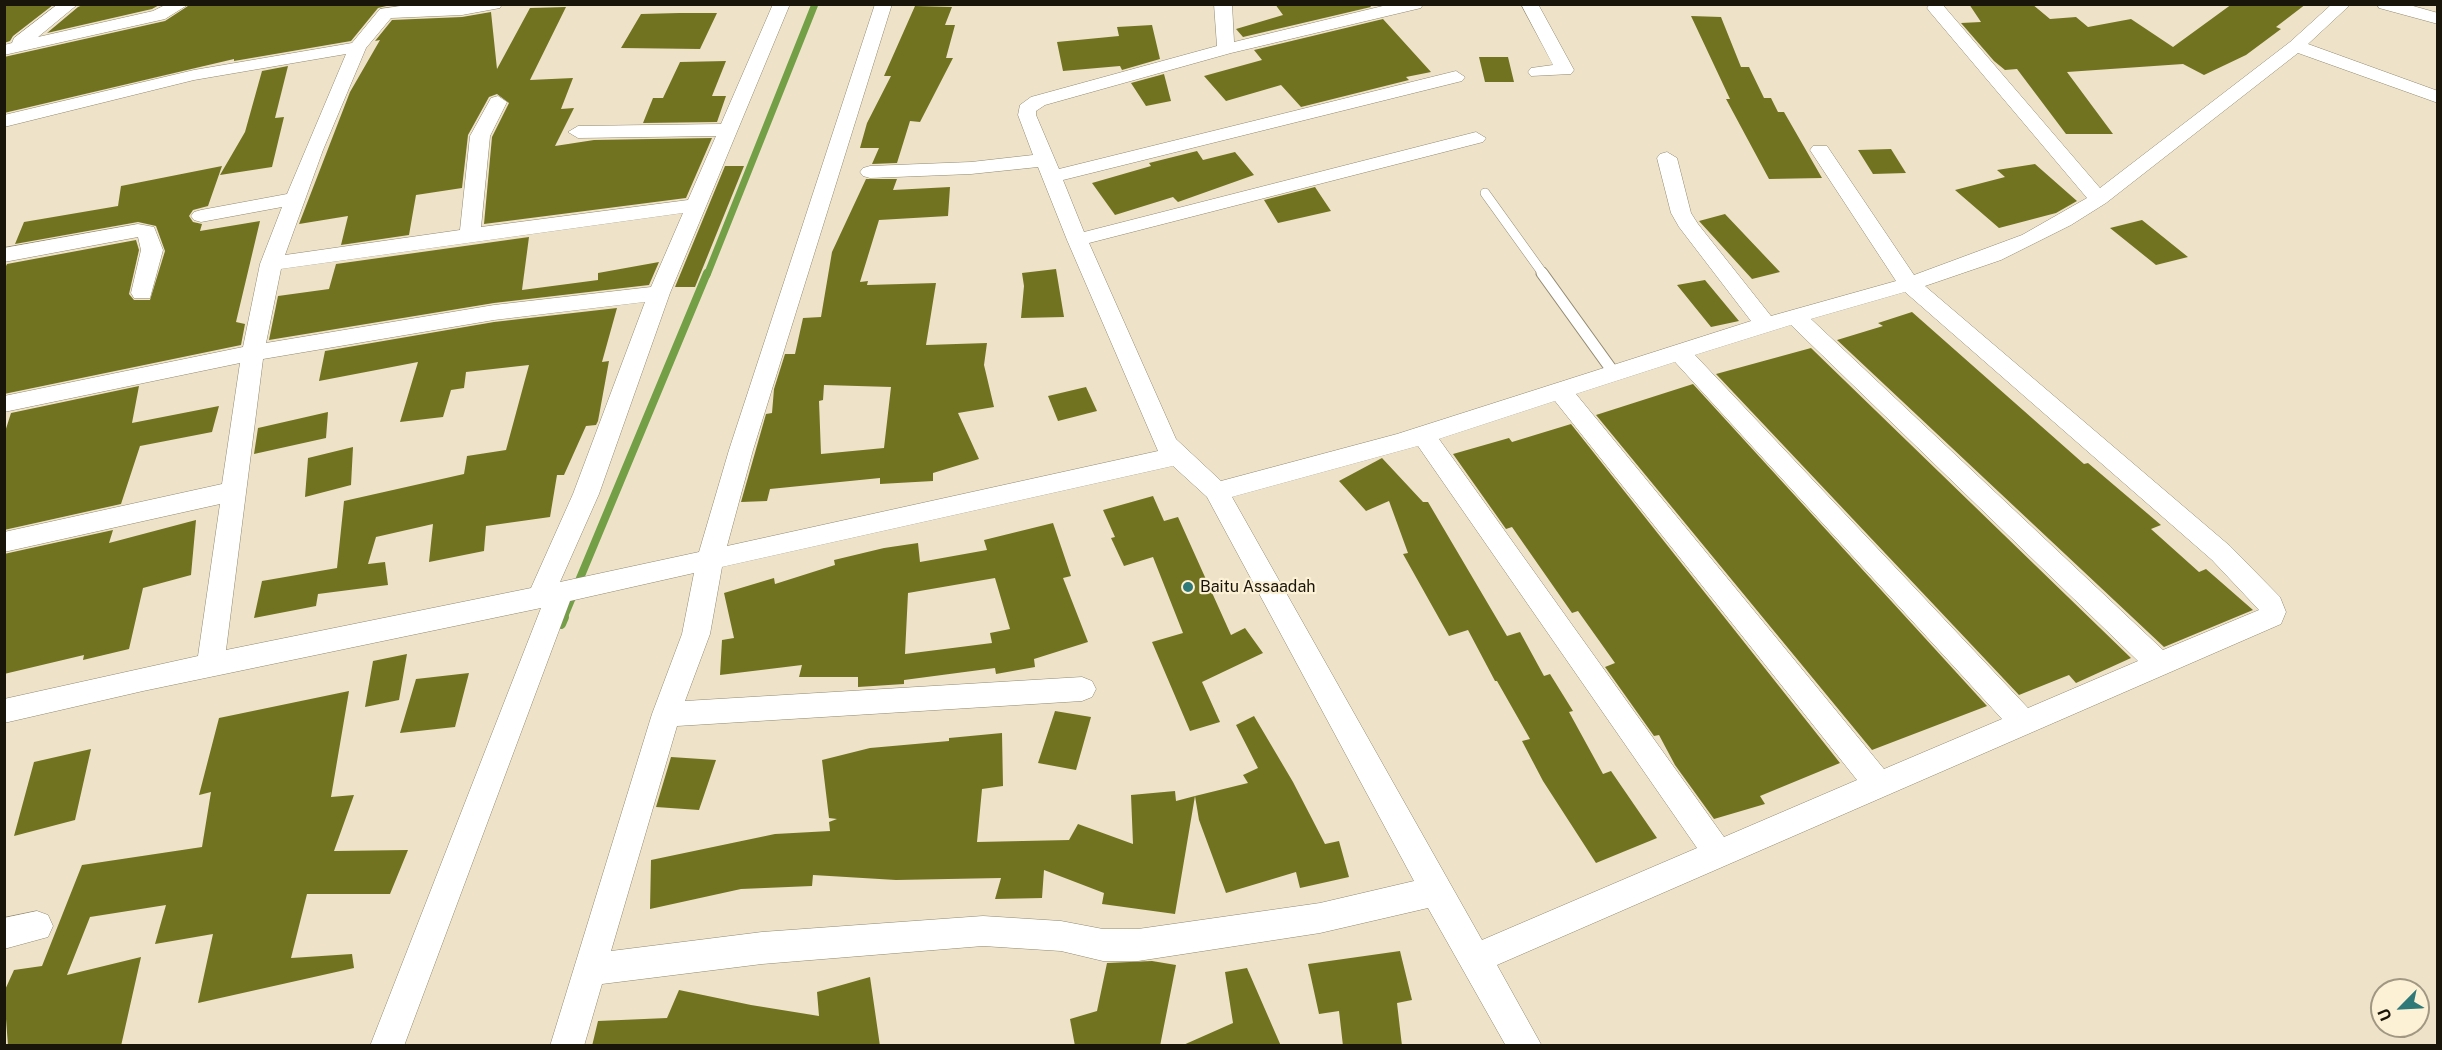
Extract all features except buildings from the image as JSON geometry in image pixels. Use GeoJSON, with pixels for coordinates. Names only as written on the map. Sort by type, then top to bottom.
{"type":"FeatureCollection","features":[{"type":"Feature","properties":{"kind":"street"},"geometry":{"type":"LineString","coordinates":[[9,49],[70,4]]}},
{"type":"Feature","properties":{"kind":"street"},"geometry":{"type":"LineString","coordinates":[[9,49],[159,15],[181,4]]}},
{"type":"Feature","properties":{"kind":"street"},"geometry":{"type":"LineString","coordinates":[[210,666],[253,352],[271,264],[358,47],[386,13],[421,7],[462,10],[494,4]]}},
{"type":"Feature","properties":{"kind":"street"},"geometry":{"type":"LineString","coordinates":[[387,1046],[557,594],[586,494],[659,293],[782,4]]}},
{"type":"Feature","properties":{"kind":"street"},"geometry":{"type":"LineString","coordinates":[[567,1046],[666,714],[696,634],[699,561],[748,428],[884,4]]}},
{"type":"Feature","properties":{"kind":"street"},"geometry":{"type":"LineString","coordinates":[[1223,4],[1226,49]]}},
{"type":"Feature","properties":{"kind":"street"},"geometry":{"type":"LineString","coordinates":[[1415,4],[1226,49],[1032,104],[1027,116],[1077,240],[1166,444],[1176,456],[1216,490],[1436,891],[1525,1046]]}},
{"type":"Feature","properties":{"kind":"street"},"geometry":{"type":"LineString","coordinates":[[1528,4],[1565,70],[1537,72]]}},
{"type":"Feature","properties":{"kind":"street"},"geometry":{"type":"LineString","coordinates":[[1216,490],[1257,482],[1423,435],[1795,315],[1959,270],[2028,241],[2065,222],[2099,199],[2296,46],[2343,4]]}},
{"type":"Feature","properties":{"kind":"street"},"geometry":{"type":"LineString","coordinates":[[2385,4],[2438,19]]}},
{"type":"Feature","properties":{"kind":"street"},"geometry":{"type":"LineString","coordinates":[[1936,8],[2099,199]]}},
{"type":"Feature","properties":{"kind":"street"},"geometry":{"type":"LineString","coordinates":[[2296,46],[2438,98]]}},
{"type":"Feature","properties":{"kind":"street"},"geometry":{"type":"LineString","coordinates":[[4,121],[187,77],[358,47]]}},
{"type":"Feature","properties":{"kind":"street"},"geometry":{"type":"LineString","coordinates":[[870,172],[1049,168],[1456,77]]}},
{"type":"Feature","properties":{"kind":"street"},"geometry":{"type":"LineString","coordinates":[[470,235],[480,135],[498,102]]}},
{"type":"Feature","properties":{"kind":"street"},"geometry":{"type":"LineString","coordinates":[[578,132],[729,130]]}},
{"type":"Feature","properties":{"kind":"street"},"geometry":{"type":"LineString","coordinates":[[1077,240],[1476,138]]}},
{"type":"Feature","properties":{"kind":"street"},"geometry":{"type":"LineString","coordinates":[[1476,958],[1718,853],[1880,786],[2271,616],[2273,612],[2271,605],[2221,553],[1910,284],[1820,150]]}},
{"type":"Feature","properties":{"kind":"street"},"geometry":{"type":"LineString","coordinates":[[1667,158],[1681,213],[1689,227],[1766,325]]}},
{"type":"Feature","properties":{"kind":"street"},"geometry":{"type":"LineString","coordinates":[[201,216],[296,198]]}},
{"type":"Feature","properties":{"kind":"street"},"geometry":{"type":"LineString","coordinates":[[271,264],[698,205]]}},
{"type":"Feature","properties":{"kind":"street"},"geometry":{"type":"LineString","coordinates":[[4,255],[138,230],[147,232],[152,250],[142,293]]}},
{"type":"Feature","properties":{"kind":"street"},"geometry":{"type":"LineString","coordinates":[[4,404],[253,352],[483,314],[659,293]]}},
{"type":"Feature","properties":{"kind":"street"},"geometry":{"type":"LineString","coordinates":[[1795,315],[2160,664]]}},
{"type":"Feature","properties":{"kind":"street"},"geometry":{"type":"LineString","coordinates":[[1679,352],[2023,722]]}},
{"type":"Feature","properties":{"kind":"street"},"geometry":{"type":"LineString","coordinates":[[1560,390],[1880,786]]}},
{"type":"Feature","properties":{"kind":"street"},"geometry":{"type":"LineString","coordinates":[[1423,435],[1718,853]]}},
{"type":"Feature","properties":{"kind":"street"},"geometry":{"type":"LineString","coordinates":[[4,711],[557,594],[1176,456]]}},
{"type":"Feature","properties":{"kind":"street"},"geometry":{"type":"LineString","coordinates":[[4,542],[234,491]]}},
{"type":"Feature","properties":{"kind":"street"},"geometry":{"type":"LineString","coordinates":[[666,714],[1082,689]]}},
{"type":"Feature","properties":{"kind":"street"},"geometry":{"type":"LineString","coordinates":[[588,970],[762,948],[983,931],[1061,936],[1103,945],[1138,945],[1320,918],[1436,891]]}},
{"type":"Feature","properties":{"kind":"street"},"geometry":{"type":"LineString","coordinates":[[4,934],[37,926]]}},
{"type":"Feature","properties":{"kind":"lane"},"geometry":{"type":"LineString","coordinates":[[1485,193],[1614,373]]}},
{"type":"Feature","properties":{"kind":"waterway"},"geometry":{"type":"LineString","coordinates":[[707,275],[815,4]]}},
{"type":"Feature","properties":{"kind":"waterway"},"geometry":{"type":"LineString","coordinates":[[563,619],[707,273]]}},
{"type":"Feature","properties":{"kind":"waterway"},"geometry":{"type":"LineString","coordinates":[[561,624],[564,617]]}},
{"type":"Feature","properties":{"kind":"place","name":"Baitu Assaadah"},"geometry":{"type":"Point","coordinates":[1188,587]}}]}
